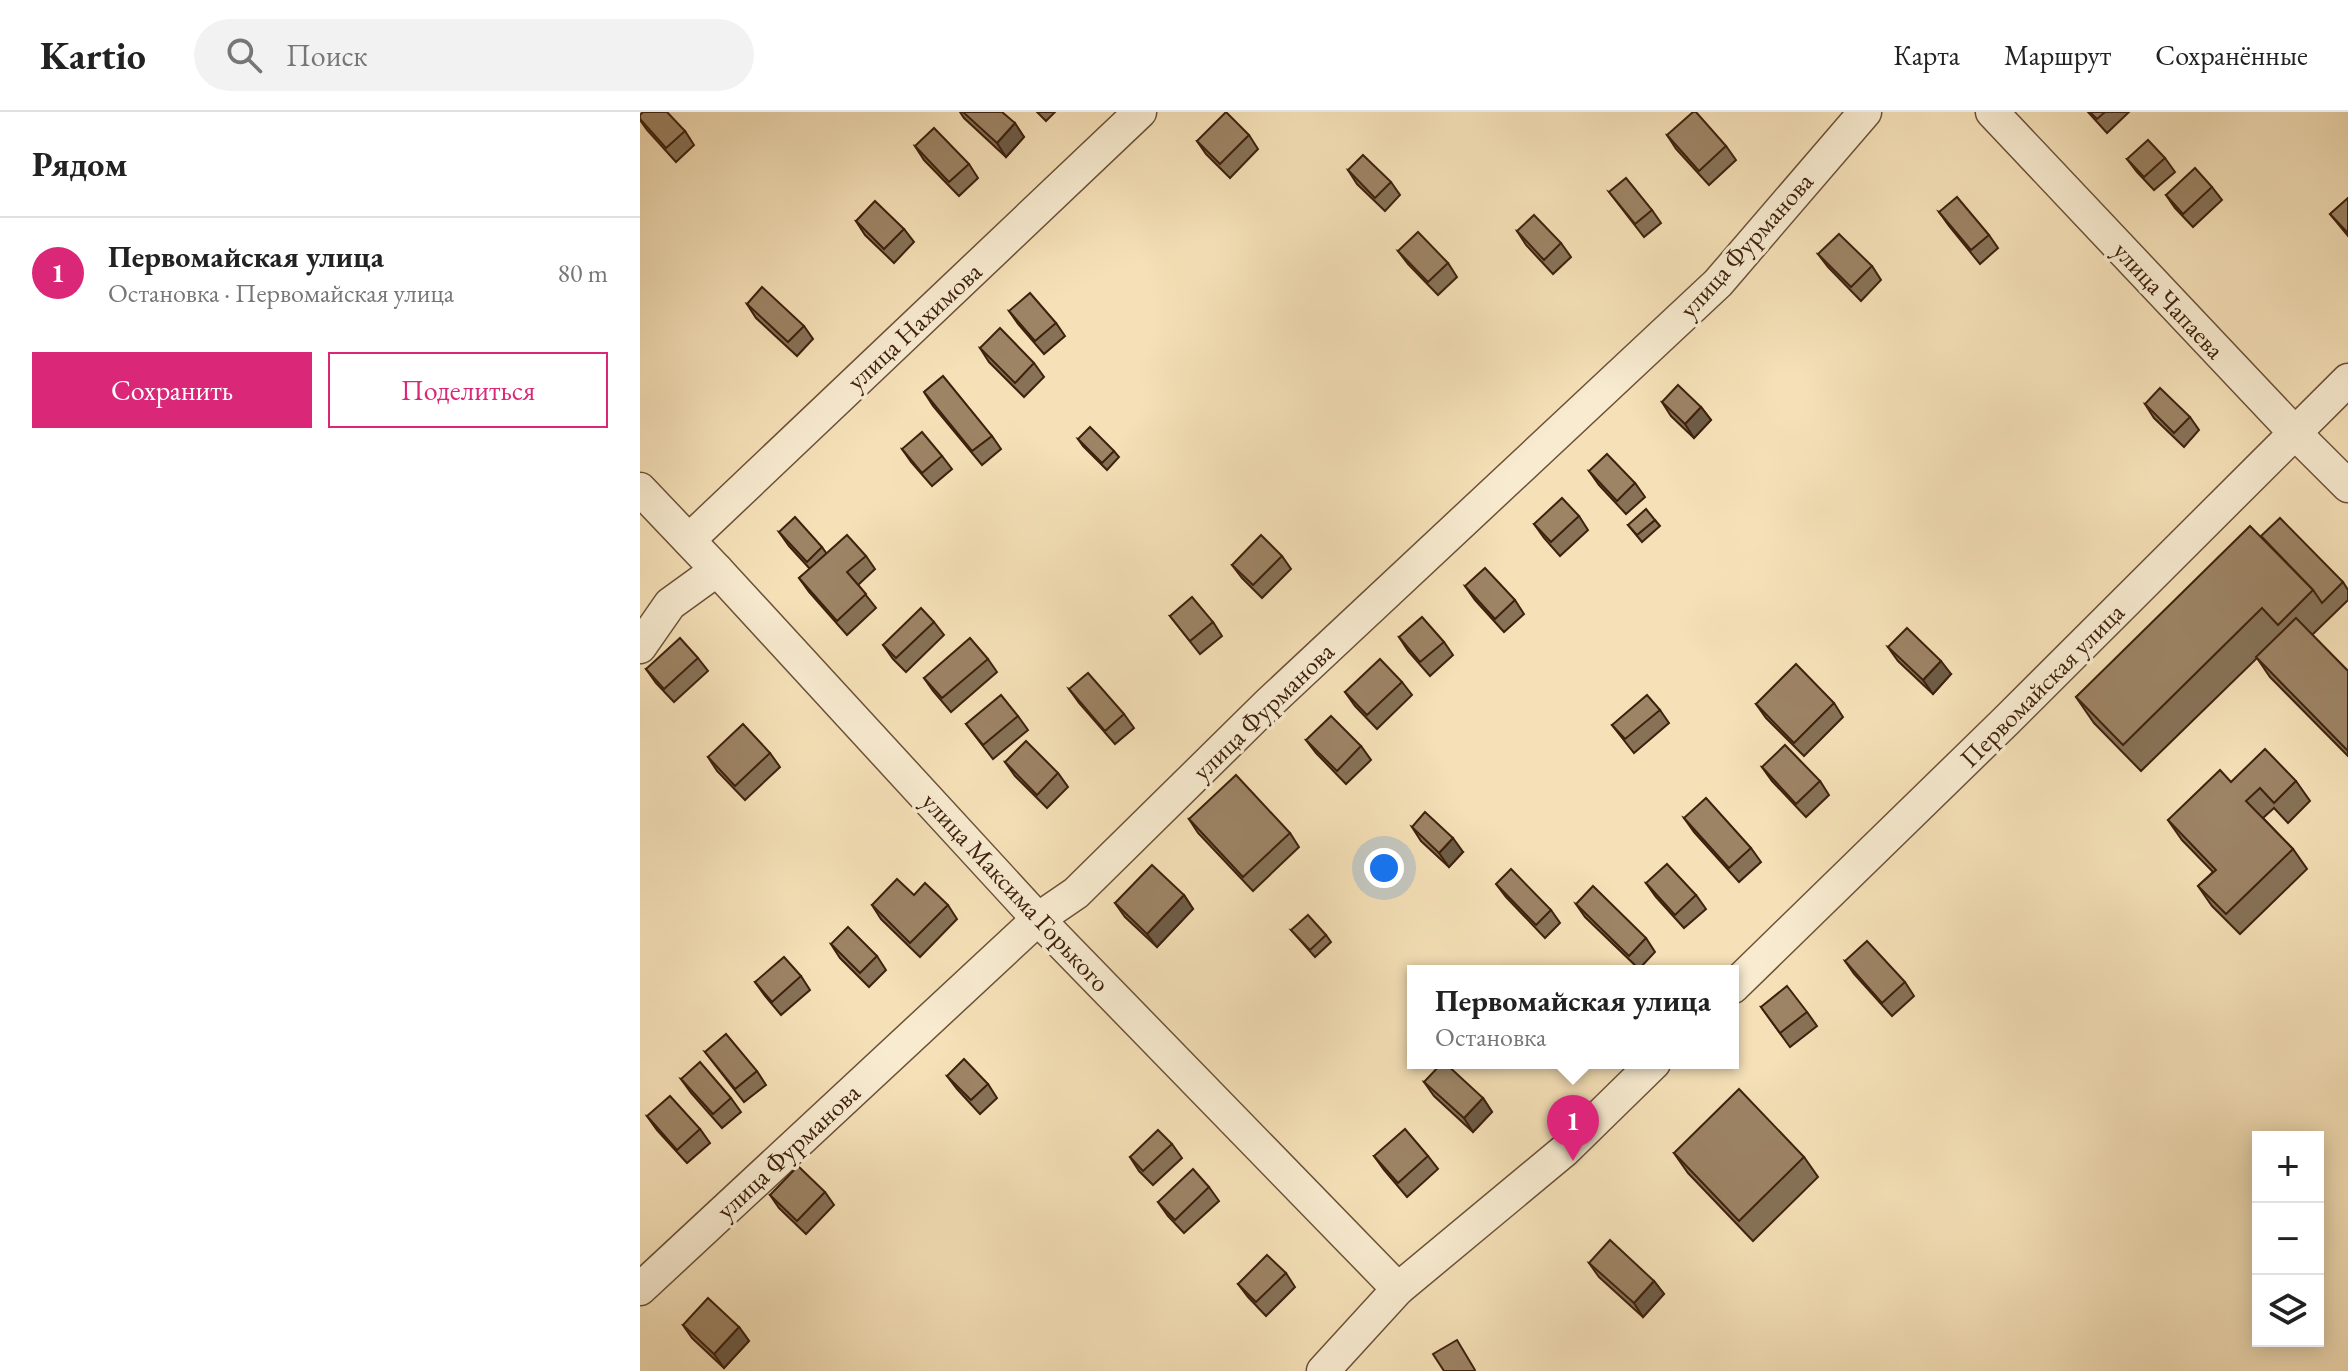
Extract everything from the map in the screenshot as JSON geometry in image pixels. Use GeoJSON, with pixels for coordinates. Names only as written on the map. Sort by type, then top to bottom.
{"type":"FeatureCollection","features":[{"type":"Feature","properties":{"kind":"street","name":"улица Нахимова"},"geometry":{"type":"LineString","coordinates":[[689,540],[1140,112]]}},
{"type":"Feature","properties":{"kind":"street","name":"улица Фурманова"},"geometry":{"type":"LineString","coordinates":[[640,1289],[1038,919],[1076,893],[1269,703],[1718,283],[1865,112]]}},
{"type":"Feature","properties":{"kind":"street","name":"улица Чапаева"},"geometry":{"type":"LineString","coordinates":[[1992,112],[2348,486]]}},
{"type":"Feature","properties":{"kind":"street","name":"Первомайская улица"},"geometry":{"type":"LineString","coordinates":[[1739,981],[2348,380]]}},
{"type":"Feature","properties":{"kind":"street","name":"улица Максима Горького"},"geometry":{"type":"LineString","coordinates":[[640,489],[1038,919],[1398,1289]]}},
{"type":"Feature","properties":{"kind":"street"},"geometry":{"type":"LineString","coordinates":[[640,647],[670,604],[717,570]]}},
{"type":"Feature","properties":{"kind":"street"},"geometry":{"type":"LineString","coordinates":[[1323,1371],[1398,1289],[1564,1151],[1648,1069]]}},
{"type":"Feature","properties":{"kind":"building"},"geometry":{"type":"Polygon","coordinates":[[[643,112],[667,112],[685,131],[666,148],[640,119],[643,112]]]}},
{"type":"Feature","properties":{"kind":"building"},"geometry":{"type":"Polygon","coordinates":[[[963,112],[1002,112],[1015,123],[997,143],[963,112]]]}},
{"type":"Feature","properties":{"kind":"building"},"geometry":{"type":"Polygon","coordinates":[[[1226,112],[1249,135],[1220,164],[1197,141],[1226,112]]]}},
{"type":"Feature","properties":{"kind":"building"},"geometry":{"type":"Polygon","coordinates":[[[1693,112],[1726,146],[1699,171],[1667,135],[1693,112]]]}},
{"type":"Feature","properties":{"kind":"building"},"geometry":{"type":"Polygon","coordinates":[[[2090,112],[2105,112],[2097,119],[2090,112]]]}},
{"type":"Feature","properties":{"kind":"building"},"geometry":{"type":"Polygon","coordinates":[[[934,128],[969,164],[949,182],[915,146],[934,128]]]}},
{"type":"Feature","properties":{"kind":"building"},"geometry":{"type":"Polygon","coordinates":[[[2148,140],[2165,158],[2144,177],[2127,159],[2148,140]]]}},
{"type":"Feature","properties":{"kind":"building"},"geometry":{"type":"Polygon","coordinates":[[[1363,155],[1391,182],[1375,198],[1348,170],[1363,155]]]}},
{"type":"Feature","properties":{"kind":"building"},"geometry":{"type":"Polygon","coordinates":[[[2195,168],[2212,187],[2183,214],[2166,195],[2195,168]]]}},
{"type":"Feature","properties":{"kind":"building"},"geometry":{"type":"Polygon","coordinates":[[[1626,178],[1652,210],[1635,224],[1609,192],[1626,178]]]}},
{"type":"Feature","properties":{"kind":"building"},"geometry":{"type":"Polygon","coordinates":[[[1957,197],[1989,235],[1971,250],[1939,212],[1957,197]]]}},
{"type":"Feature","properties":{"kind":"building"},"geometry":{"type":"Polygon","coordinates":[[[2348,198],[2348,233],[2330,214],[2348,198]]]}},
{"type":"Feature","properties":{"kind":"building"},"geometry":{"type":"Polygon","coordinates":[[[875,201],[904,229],[884,249],[856,221],[875,201]]]}},
{"type":"Feature","properties":{"kind":"building"},"geometry":{"type":"Polygon","coordinates":[[[1534,215],[1561,243],[1544,260],[1517,231],[1534,215]]]}},
{"type":"Feature","properties":{"kind":"building"},"geometry":{"type":"Polygon","coordinates":[[[1418,232],[1448,263],[1428,282],[1398,251],[1418,232]]]}},
{"type":"Feature","properties":{"kind":"building"},"geometry":{"type":"Polygon","coordinates":[[[1839,234],[1872,266],[1851,287],[1818,254],[1839,234]]]}},
{"type":"Feature","properties":{"kind":"building"},"geometry":{"type":"Polygon","coordinates":[[[762,287],[804,326],[788,342],[747,304],[762,287]]]}},
{"type":"Feature","properties":{"kind":"building"},"geometry":{"type":"Polygon","coordinates":[[[1030,293],[1056,323],[1035,341],[1009,311],[1030,293]]]}},
{"type":"Feature","properties":{"kind":"building"},"geometry":{"type":"Polygon","coordinates":[[[1000,328],[1034,363],[1015,383],[980,348],[1000,328]]]}},
{"type":"Feature","properties":{"kind":"building"},"geometry":{"type":"Polygon","coordinates":[[[943,376],[992,436],[972,451],[924,392],[943,376]]]}},
{"type":"Feature","properties":{"kind":"building"},"geometry":{"type":"Polygon","coordinates":[[[1678,385],[1701,407],[1685,424],[1662,402],[1678,385]]]}},
{"type":"Feature","properties":{"kind":"building"},"geometry":{"type":"Polygon","coordinates":[[[2160,388],[2190,417],[2174,433],[2145,404],[2160,388]]]}},
{"type":"Feature","properties":{"kind":"building"},"geometry":{"type":"Polygon","coordinates":[[[1090,427],[1114,451],[1102,463],[1078,439],[1090,427]]]}},
{"type":"Feature","properties":{"kind":"building"},"geometry":{"type":"Polygon","coordinates":[[[922,432],[942,456],[922,473],[902,449],[922,432]]]}},
{"type":"Feature","properties":{"kind":"building"},"geometry":{"type":"Polygon","coordinates":[[[1607,454],[1635,483],[1617,501],[1589,471],[1607,454]]]}},
{"type":"Feature","properties":{"kind":"building"},"geometry":{"type":"Polygon","coordinates":[[[1562,498],[1579,516],[1551,542],[1534,524],[1562,498]]]}},
{"type":"Feature","properties":{"kind":"building"},"geometry":{"type":"Polygon","coordinates":[[[1646,509],[1655,520],[1637,535],[1628,525],[1646,509]]]}},
{"type":"Feature","properties":{"kind":"building"},"geometry":{"type":"Polygon","coordinates":[[[795,517],[822,547],[807,562],[779,532],[795,517]]]}},
{"type":"Feature","properties":{"kind":"building"},"geometry":{"type":"Polygon","coordinates":[[[2280,518],[2343,582],[2322,603],[2261,536],[2280,518]]]}},
{"type":"Feature","properties":{"kind":"building"},"geometry":{"type":"Polygon","coordinates":[[[2250,526],[2313,590],[2278,625],[2262,608],[2123,745],[2076,697],[2250,526]]]}},
{"type":"Feature","properties":{"kind":"building"},"geometry":{"type":"Polygon","coordinates":[[[847,535],[866,556],[847,572],[866,594],[837,621],[799,578],[847,535]]]}},
{"type":"Feature","properties":{"kind":"building"},"geometry":{"type":"Polygon","coordinates":[[[1261,535],[1282,556],[1253,585],[1232,565],[1261,535]]]}},
{"type":"Feature","properties":{"kind":"building"},"geometry":{"type":"Polygon","coordinates":[[[1485,568],[1515,600],[1495,619],[1465,586],[1485,568]]]}},
{"type":"Feature","properties":{"kind":"building"},"geometry":{"type":"Polygon","coordinates":[[[1192,597],[1213,622],[1190,641],[1170,616],[1192,597]]]}},
{"type":"Feature","properties":{"kind":"building"},"geometry":{"type":"Polygon","coordinates":[[[921,608],[934,622],[896,658],[883,645],[921,608]]]}},
{"type":"Feature","properties":{"kind":"building"},"geometry":{"type":"Polygon","coordinates":[[[1422,617],[1444,642],[1420,662],[1399,637],[1422,617]]]}},
{"type":"Feature","properties":{"kind":"building"},"geometry":{"type":"Polygon","coordinates":[[[2296,618],[2348,671],[2348,751],[2256,657],[2296,618]]]}},
{"type":"Feature","properties":{"kind":"building"},"geometry":{"type":"Polygon","coordinates":[[[1907,628],[1941,661],[1923,680],[1888,647],[1907,628]]]}},
{"type":"Feature","properties":{"kind":"building"},"geometry":{"type":"Polygon","coordinates":[[[680,638],[698,658],[664,689],[646,669],[680,638]]]}},
{"type":"Feature","properties":{"kind":"building"},"geometry":{"type":"Polygon","coordinates":[[[970,638],[988,659],[942,698],[924,678],[970,638]]]}},
{"type":"Feature","properties":{"kind":"building"},"geometry":{"type":"Polygon","coordinates":[[[1380,659],[1402,682],[1367,715],[1345,692],[1380,659]]]}},
{"type":"Feature","properties":{"kind":"building"},"geometry":{"type":"Polygon","coordinates":[[[1796,664],[1834,703],[1794,743],[1756,704],[1796,664]]]}},
{"type":"Feature","properties":{"kind":"building"},"geometry":{"type":"Polygon","coordinates":[[[1088,673],[1124,714],[1105,731],[1069,689],[1088,673]]]}},
{"type":"Feature","properties":{"kind":"building"},"geometry":{"type":"Polygon","coordinates":[[[1001,695],[1018,716],[983,745],[966,724],[1001,695]]]}},
{"type":"Feature","properties":{"kind":"building"},"geometry":{"type":"Polygon","coordinates":[[[1647,695],[1660,710],[1625,739],[1612,725],[1647,695]]]}},
{"type":"Feature","properties":{"kind":"building"},"geometry":{"type":"Polygon","coordinates":[[[1331,716],[1361,746],[1337,771],[1306,740],[1331,716]]]}},
{"type":"Feature","properties":{"kind":"building"},"geometry":{"type":"Polygon","coordinates":[[[743,724],[770,753],[735,786],[708,757],[743,724]]]}},
{"type":"Feature","properties":{"kind":"building"},"geometry":{"type":"Polygon","coordinates":[[[1026,741],[1058,773],[1037,795],[1005,762],[1026,741]]]}},
{"type":"Feature","properties":{"kind":"building"},"geometry":{"type":"Polygon","coordinates":[[[1785,745],[1820,781],[1796,804],[1762,767],[1785,745]]]}},
{"type":"Feature","properties":{"kind":"building"},"geometry":{"type":"Polygon","coordinates":[[[2265,749],[2296,781],[2274,803],[2260,788],[2246,801],[2293,849],[2226,914],[2198,886],[2216,870],[2168,820],[2220,770],[2231,782],[2265,749]]]}},
{"type":"Feature","properties":{"kind":"building"},"geometry":{"type":"Polygon","coordinates":[[[1236,775],[1290,833],[1243,877],[1189,819],[1236,775]]]}},
{"type":"Feature","properties":{"kind":"building"},"geometry":{"type":"Polygon","coordinates":[[[1706,798],[1751,848],[1729,868],[1684,818],[1706,798]]]}},
{"type":"Feature","properties":{"kind":"building"},"geometry":{"type":"Polygon","coordinates":[[[1425,812],[1453,838],[1439,853],[1412,827],[1425,812]]]}},
{"type":"Feature","properties":{"kind":"building"},"geometry":{"type":"Polygon","coordinates":[[[1667,864],[1696,895],[1675,915],[1646,883],[1667,864]]]}},
{"type":"Feature","properties":{"kind":"building"},"geometry":{"type":"Polygon","coordinates":[[[1152,865],[1184,895],[1147,934],[1115,903],[1152,865]]]}},
{"type":"Feature","properties":{"kind":"building"},"geometry":{"type":"Polygon","coordinates":[[[1511,869],[1551,910],[1536,925],[1496,884],[1511,869]]]}},
{"type":"Feature","properties":{"kind":"building"},"geometry":{"type":"Polygon","coordinates":[[[897,879],[914,895],[925,883],[948,905],[910,943],[872,905],[897,879]]]}},
{"type":"Feature","properties":{"kind":"building"},"geometry":{"type":"Polygon","coordinates":[[[1593,886],[1646,938],[1629,956],[1576,904],[1593,886]]]}},
{"type":"Feature","properties":{"kind":"building"},"geometry":{"type":"Polygon","coordinates":[[[1308,915],[1326,935],[1310,950],[1291,930],[1308,915]]]}},
{"type":"Feature","properties":{"kind":"building"},"geometry":{"type":"Polygon","coordinates":[[[848,927],[877,956],[860,973],[831,944],[848,927]]]}},
{"type":"Feature","properties":{"kind":"building"},"geometry":{"type":"Polygon","coordinates":[[[1867,941],[1905,982],[1882,1003],[1845,961],[1867,941]]]}},
{"type":"Feature","properties":{"kind":"building"},"geometry":{"type":"Polygon","coordinates":[[[784,957],[801,976],[772,1002],[755,982],[784,957]]]}},
{"type":"Feature","properties":{"kind":"building"},"geometry":{"type":"Polygon","coordinates":[[[1787,986],[1807,1012],[1780,1033],[1761,1007],[1787,986]]]}},
{"type":"Feature","properties":{"kind":"building"},"geometry":{"type":"Polygon","coordinates":[[[726,1034],[757,1071],[735,1089],[705,1052],[726,1034]]]}},
{"type":"Feature","properties":{"kind":"building"},"geometry":{"type":"Polygon","coordinates":[[[964,1059],[988,1084],[971,1100],[947,1076],[964,1059]]]}},
{"type":"Feature","properties":{"kind":"building"},"geometry":{"type":"Polygon","coordinates":[[[700,1062],[731,1098],[713,1114],[681,1079],[700,1062]]]}},
{"type":"Feature","properties":{"kind":"building"},"geometry":{"type":"Polygon","coordinates":[[[1436,1069],[1452,1069],[1483,1098],[1464,1118],[1424,1082],[1436,1069]]]}},
{"type":"Feature","properties":{"kind":"building"},"geometry":{"type":"Polygon","coordinates":[[[1739,1089],[1804,1157],[1739,1221],[1674,1153],[1739,1089]]]}},
{"type":"Feature","properties":{"kind":"building"},"geometry":{"type":"Polygon","coordinates":[[[670,1096],[700,1129],[677,1150],[647,1116],[670,1096]]]}},
{"type":"Feature","properties":{"kind":"building"},"geometry":{"type":"Polygon","coordinates":[[[1405,1129],[1428,1156],[1398,1183],[1374,1156],[1405,1129]]]}},
{"type":"Feature","properties":{"kind":"building"},"geometry":{"type":"Polygon","coordinates":[[[1158,1130],[1172,1144],[1143,1171],[1130,1157],[1158,1130]]]}},
{"type":"Feature","properties":{"kind":"building"},"geometry":{"type":"Polygon","coordinates":[[[798,1166],[825,1192],[797,1221],[770,1195],[798,1166]]]}},
{"type":"Feature","properties":{"kind":"building"},"geometry":{"type":"Polygon","coordinates":[[[1193,1169],[1209,1187],[1175,1220],[1158,1202],[1193,1169]]]}},
{"type":"Feature","properties":{"kind":"building"},"geometry":{"type":"Polygon","coordinates":[[[1610,1240],[1654,1281],[1634,1303],[1589,1263],[1610,1240]]]}},
{"type":"Feature","properties":{"kind":"building"},"geometry":{"type":"Polygon","coordinates":[[[1267,1255],[1286,1273],[1256,1302],[1238,1284],[1267,1255]]]}},
{"type":"Feature","properties":{"kind":"building"},"geometry":{"type":"Polygon","coordinates":[[[708,1298],[739,1327],[714,1354],[683,1325],[708,1298]]]}},
{"type":"Feature","properties":{"kind":"building"},"geometry":{"type":"Polygon","coordinates":[[[1457,1340],[1474,1371],[1444,1371],[1433,1354],[1457,1340]]]}},
{"type":"Feature","properties":{"kind":"place","name":"Первомайская улица"},"geometry":{"type":"Point","coordinates":[1573,1161]}}]}
